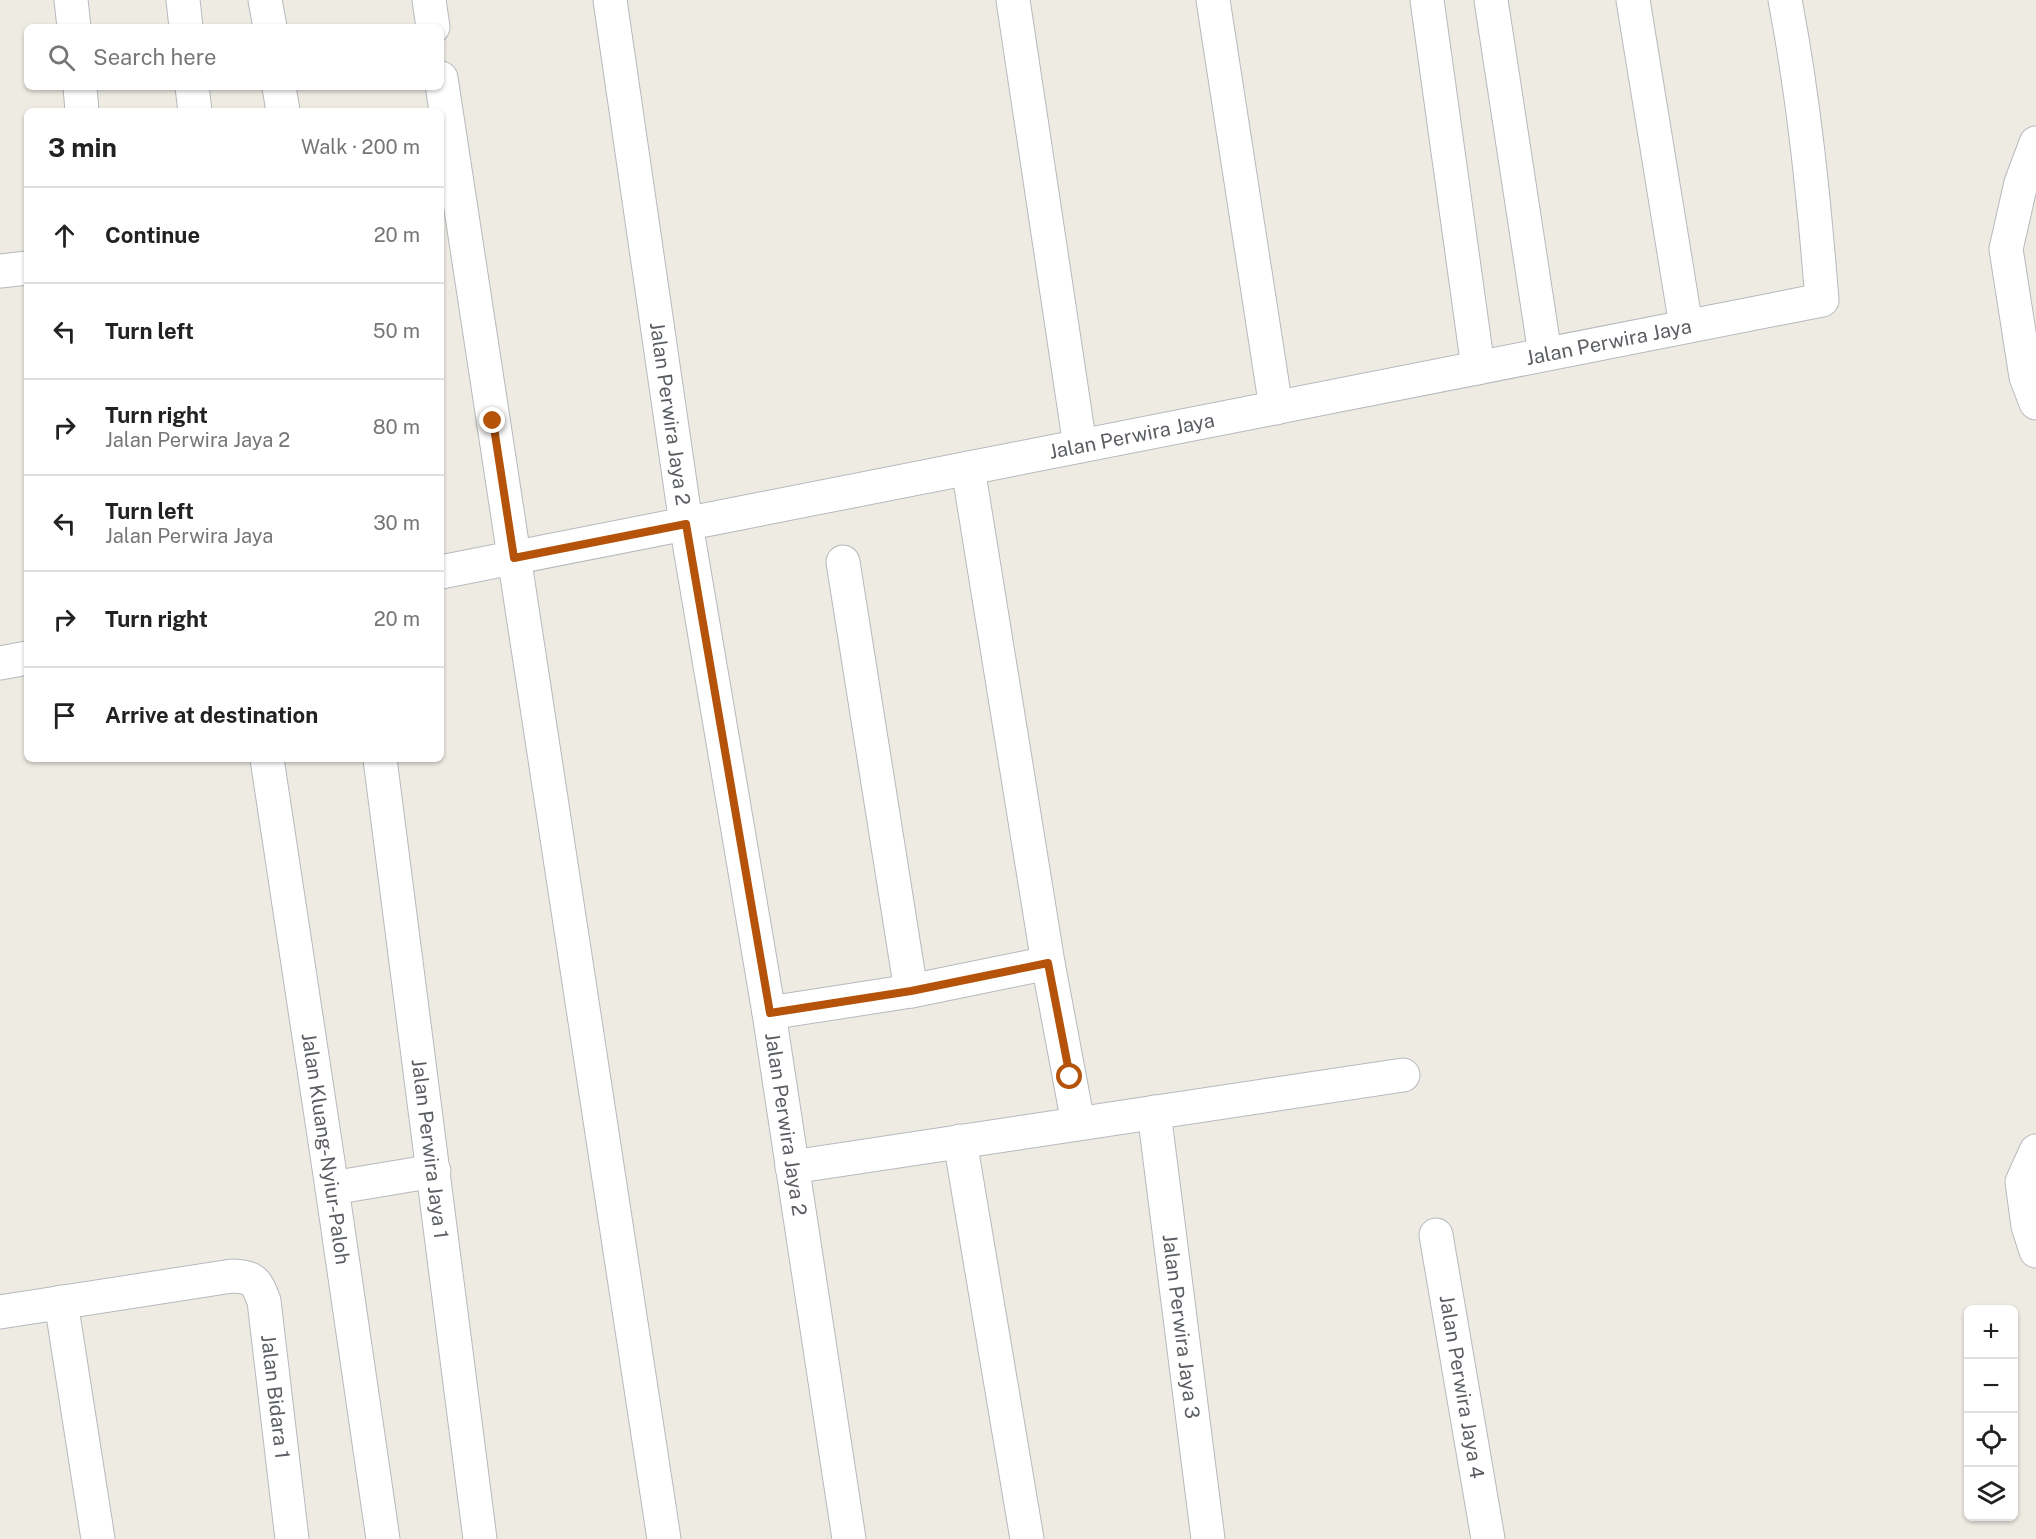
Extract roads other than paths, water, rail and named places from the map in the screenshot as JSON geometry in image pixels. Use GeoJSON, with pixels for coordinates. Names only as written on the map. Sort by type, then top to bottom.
{"type":"FeatureCollection","features":[{"type":"Feature","properties":{"kind":"street"},"geometry":{"type":"LineString","coordinates":[[71,0],[74,24]]}},
{"type":"Feature","properties":{"kind":"street"},"geometry":{"type":"LineString","coordinates":[[183,0],[186,24]]}},
{"type":"Feature","properties":{"kind":"street"},"geometry":{"type":"LineString","coordinates":[[265,0],[269,24]]}},
{"type":"Feature","properties":{"kind":"street"},"geometry":{"type":"LineString","coordinates":[[429,0],[433,24]]}},
{"type":"Feature","properties":{"kind":"street","name":"Jalan Perwira Jaya 2"},"geometry":{"type":"LineString","coordinates":[[610,0],[686,524],[770,1013],[849,1539]]}},
{"type":"Feature","properties":{"kind":"street"},"geometry":{"type":"LineString","coordinates":[[1013,0],[1080,446]]}},
{"type":"Feature","properties":{"kind":"street"},"geometry":{"type":"LineString","coordinates":[[1213,0],[1276,408]]}},
{"type":"Feature","properties":{"kind":"street"},"geometry":{"type":"LineString","coordinates":[[1427,0],[1478,368]]}},
{"type":"Feature","properties":{"kind":"street"},"geometry":{"type":"LineString","coordinates":[[1491,0],[1545,354]]}},
{"type":"Feature","properties":{"kind":"street"},"geometry":{"type":"LineString","coordinates":[[1633,0],[1686,326]]}},
{"type":"Feature","properties":{"kind":"street","name":"Jalan Perwira Jaya"},"geometry":{"type":"LineString","coordinates":[[444,571],[1822,300],[1817,230],[1795,50],[1785,0]]}},
{"type":"Feature","properties":{"kind":"street"},"geometry":{"type":"LineString","coordinates":[[80,90],[82,108]]}},
{"type":"Feature","properties":{"kind":"street"},"geometry":{"type":"LineString","coordinates":[[192,90],[195,108]]}},
{"type":"Feature","properties":{"kind":"street"},"geometry":{"type":"LineString","coordinates":[[280,90],[282,108]]}},
{"type":"Feature","properties":{"kind":"street"},"geometry":{"type":"LineString","coordinates":[[443,90],[664,1539]]}},
{"type":"Feature","properties":{"kind":"street"},"geometry":{"type":"LineString","coordinates":[[2036,143],[2020,183],[2006,249],[2026,377],[2036,403]]}},
{"type":"Feature","properties":{"kind":"street"},"geometry":{"type":"LineString","coordinates":[[0,271],[24,268]]}},
{"type":"Feature","properties":{"kind":"street"},"geometry":{"type":"LineString","coordinates":[[968,468],[1048,963],[1078,1123]]}},
{"type":"Feature","properties":{"kind":"street"},"geometry":{"type":"LineString","coordinates":[[843,562],[911,991]]}},
{"type":"Feature","properties":{"kind":"street"},"geometry":{"type":"LineString","coordinates":[[0,663],[24,659]]}},
{"type":"Feature","properties":{"kind":"street","name":"Jalan Kluang-Nyiur-Paloh"},"geometry":{"type":"LineString","coordinates":[[267,762],[383,1539]]}},
{"type":"Feature","properties":{"kind":"street","name":"Jalan Perwira Jaya 1"},"geometry":{"type":"LineString","coordinates":[[380,762],[480,1539]]}},
{"type":"Feature","properties":{"kind":"street"},"geometry":{"type":"LineString","coordinates":[[770,1013],[911,991],[1048,963]]}},
{"type":"Feature","properties":{"kind":"street"},"geometry":{"type":"LineString","coordinates":[[792,1167],[1403,1075]]}},
{"type":"Feature","properties":{"kind":"street","name":"Jalan Perwira Jaya 3"},"geometry":{"type":"LineString","coordinates":[[1154,1112],[1208,1539]]}},
{"type":"Feature","properties":{"kind":"street"},"geometry":{"type":"LineString","coordinates":[[960,1141],[1027,1539]]}},
{"type":"Feature","properties":{"kind":"street"},"geometry":{"type":"LineString","coordinates":[[2036,1151],[2022,1182],[2028,1226],[2036,1251]]}},
{"type":"Feature","properties":{"kind":"street"},"geometry":{"type":"LineString","coordinates":[[332,1188],[434,1171]]}},
{"type":"Feature","properties":{"kind":"street","name":"Jalan Perwira Jaya 4"},"geometry":{"type":"LineString","coordinates":[[1436,1235],[1488,1539]]}},
{"type":"Feature","properties":{"kind":"street","name":"Jalan Bidara 1"},"geometry":{"type":"LineString","coordinates":[[61,1302],[232,1276],[246,1276],[256,1282],[264,1301],[291,1539]]}},
{"type":"Feature","properties":{"kind":"street"},"geometry":{"type":"LineString","coordinates":[[0,1312],[61,1302],[98,1539]]}}]}
